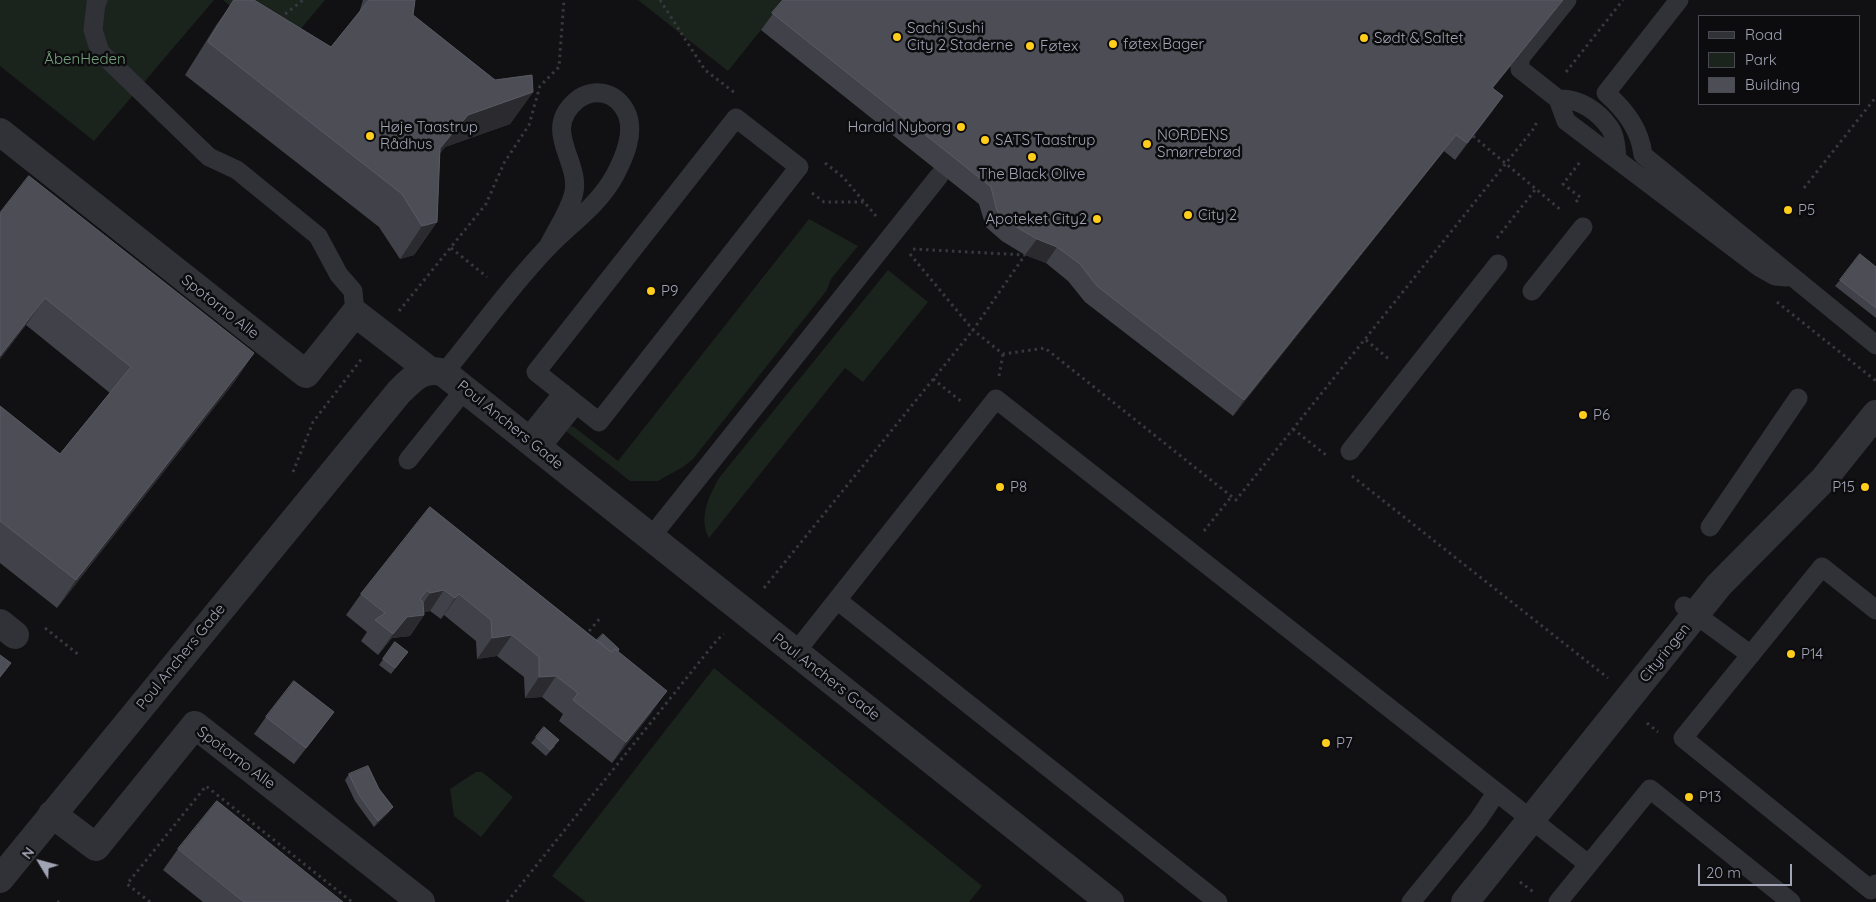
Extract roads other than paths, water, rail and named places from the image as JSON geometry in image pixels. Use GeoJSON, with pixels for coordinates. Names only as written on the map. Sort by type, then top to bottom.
{"type":"FeatureCollection","features":[{"type":"Feature","properties":{"kind":"street","name":"Spotorno Alle"},"geometry":{"type":"LineString","coordinates":[[0,132],[306,374],[355,313]]}},
{"type":"Feature","properties":{"kind":"street"},"geometry":{"type":"LineString","coordinates":[[355,313],[381,334],[446,378]]}},
{"type":"Feature","properties":{"kind":"street","name":"Poul Anchers Gade"},"geometry":{"type":"LineString","coordinates":[[0,879],[399,392],[413,378],[446,378],[533,444],[1110,902]]}},
{"type":"Feature","properties":{"kind":"street","name":"Cityringen"},"geometry":{"type":"LineString","coordinates":[[1465,902],[1532,820],[1690,610],[1793,514],[1824,479],[1876,414]]}},
{"type":"Feature","properties":{"kind":"street","name":"Spotorno Alle"},"geometry":{"type":"LineString","coordinates":[[52,814],[96,847],[196,725],[421,902]]}},
{"type":"Feature","properties":{"kind":"lane"},"geometry":{"type":"LineString","coordinates":[[98,0],[96,3],[94,30],[100,52],[209,157],[237,170],[318,236],[339,275],[353,291],[355,313]]}},
{"type":"Feature","properties":{"kind":"lane"},"geometry":{"type":"LineString","coordinates":[[1566,0],[1520,58],[1520,69],[1554,96],[1566,121],[1759,267],[1774,276],[1795,278]]}},
{"type":"Feature","properties":{"kind":"lane"},"geometry":{"type":"LineString","coordinates":[[1679,0],[1606,93],[1632,122],[1642,143],[1643,155],[1876,345]]}},
{"type":"Feature","properties":{"kind":"lane"},"geometry":{"type":"LineString","coordinates":[[408,460],[446,378],[508,294],[548,247],[580,219],[614,177],[628,144],[628,117],[620,103],[607,94],[591,94],[582,97],[566,115],[561,135],[574,180],[574,192],[548,247]]}},
{"type":"Feature","properties":{"kind":"lane"},"geometry":{"type":"LineString","coordinates":[[736,118],[799,167],[599,422],[569,398],[536,372],[736,118]]}},
{"type":"Feature","properties":{"kind":"lane"},"geometry":{"type":"LineString","coordinates":[[651,538],[939,176]]}},
{"type":"Feature","properties":{"kind":"lane"},"geometry":{"type":"LineString","coordinates":[[1532,291],[1582,227]]}},
{"type":"Feature","properties":{"kind":"lane"},"geometry":{"type":"LineString","coordinates":[[1350,450],[1498,264]]}},
{"type":"Feature","properties":{"kind":"lane"},"geometry":{"type":"LineString","coordinates":[[533,444],[569,398]]}},
{"type":"Feature","properties":{"kind":"lane"},"geometry":{"type":"LineString","coordinates":[[1710,527],[1798,398]]}},
{"type":"Feature","properties":{"kind":"lane"},"geometry":{"type":"LineString","coordinates":[[795,653],[996,399],[1248,599],[1588,864]]}},
{"type":"Feature","properties":{"kind":"lane"},"geometry":{"type":"LineString","coordinates":[[1876,610],[1822,567],[1683,738],[1871,890],[1876,884]]}},
{"type":"Feature","properties":{"kind":"lane"},"geometry":{"type":"LineString","coordinates":[[838,600],[1218,902]]}},
{"type":"Feature","properties":{"kind":"lane"},"geometry":{"type":"LineString","coordinates":[[1690,610],[1751,655]]}},
{"type":"Feature","properties":{"kind":"lane"},"geometry":{"type":"LineString","coordinates":[[1558,902],[1650,789],[1790,902]]}},
{"type":"Feature","properties":{"kind":"lane"},"geometry":{"type":"LineString","coordinates":[[1411,902],[1478,820],[1496,793]]}},
{"type":"Feature","properties":{"kind":"place","name":"Sachi Sushi City 2 Staderne"},"geometry":{"type":"Point","coordinates":[897,37]}},
{"type":"Feature","properties":{"kind":"place","name":"Sødt & Saltet"},"geometry":{"type":"Point","coordinates":[1364,38]}},
{"type":"Feature","properties":{"kind":"place","name":"føtex Bager"},"geometry":{"type":"Point","coordinates":[1113,44]}},
{"type":"Feature","properties":{"kind":"place","name":"Føtex"},"geometry":{"type":"Point","coordinates":[1030,46]}},
{"type":"Feature","properties":{"kind":"place","name":"Harald Nyborg"},"geometry":{"type":"Point","coordinates":[961,127]}},
{"type":"Feature","properties":{"kind":"place","name":"Høje Taastrup Rådhus"},"geometry":{"type":"Point","coordinates":[370,136]}},
{"type":"Feature","properties":{"kind":"place","name":"SATS Taastrup"},"geometry":{"type":"Point","coordinates":[985,140]}},
{"type":"Feature","properties":{"kind":"place","name":"NORDENS Smørrebrød"},"geometry":{"type":"Point","coordinates":[1147,144]}},
{"type":"Feature","properties":{"kind":"place","name":"The Black Olive"},"geometry":{"type":"Point","coordinates":[1032,157]}},
{"type":"Feature","properties":{"kind":"place","name":"P5"},"geometry":{"type":"Point","coordinates":[1788,210]}},
{"type":"Feature","properties":{"kind":"place","name":"City 2"},"geometry":{"type":"Point","coordinates":[1188,215]}},
{"type":"Feature","properties":{"kind":"place","name":"Apoteket City2"},"geometry":{"type":"Point","coordinates":[1097,219]}},
{"type":"Feature","properties":{"kind":"place","name":"P9"},"geometry":{"type":"Point","coordinates":[651,291]}},
{"type":"Feature","properties":{"kind":"place","name":"P6"},"geometry":{"type":"Point","coordinates":[1583,415]}},
{"type":"Feature","properties":{"kind":"place","name":"P8"},"geometry":{"type":"Point","coordinates":[1000,487]}},
{"type":"Feature","properties":{"kind":"place","name":"P15"},"geometry":{"type":"Point","coordinates":[1865,487]}},
{"type":"Feature","properties":{"kind":"place","name":"P14"},"geometry":{"type":"Point","coordinates":[1791,654]}},
{"type":"Feature","properties":{"kind":"place","name":"P7"},"geometry":{"type":"Point","coordinates":[1326,743]}},
{"type":"Feature","properties":{"kind":"place","name":"P13"},"geometry":{"type":"Point","coordinates":[1689,797]}},
{"type":"Feature","properties":{"kind":"park label","name":"ÅbenHeden"},"geometry":{"type":"Point","coordinates":[85,59]}}]}
